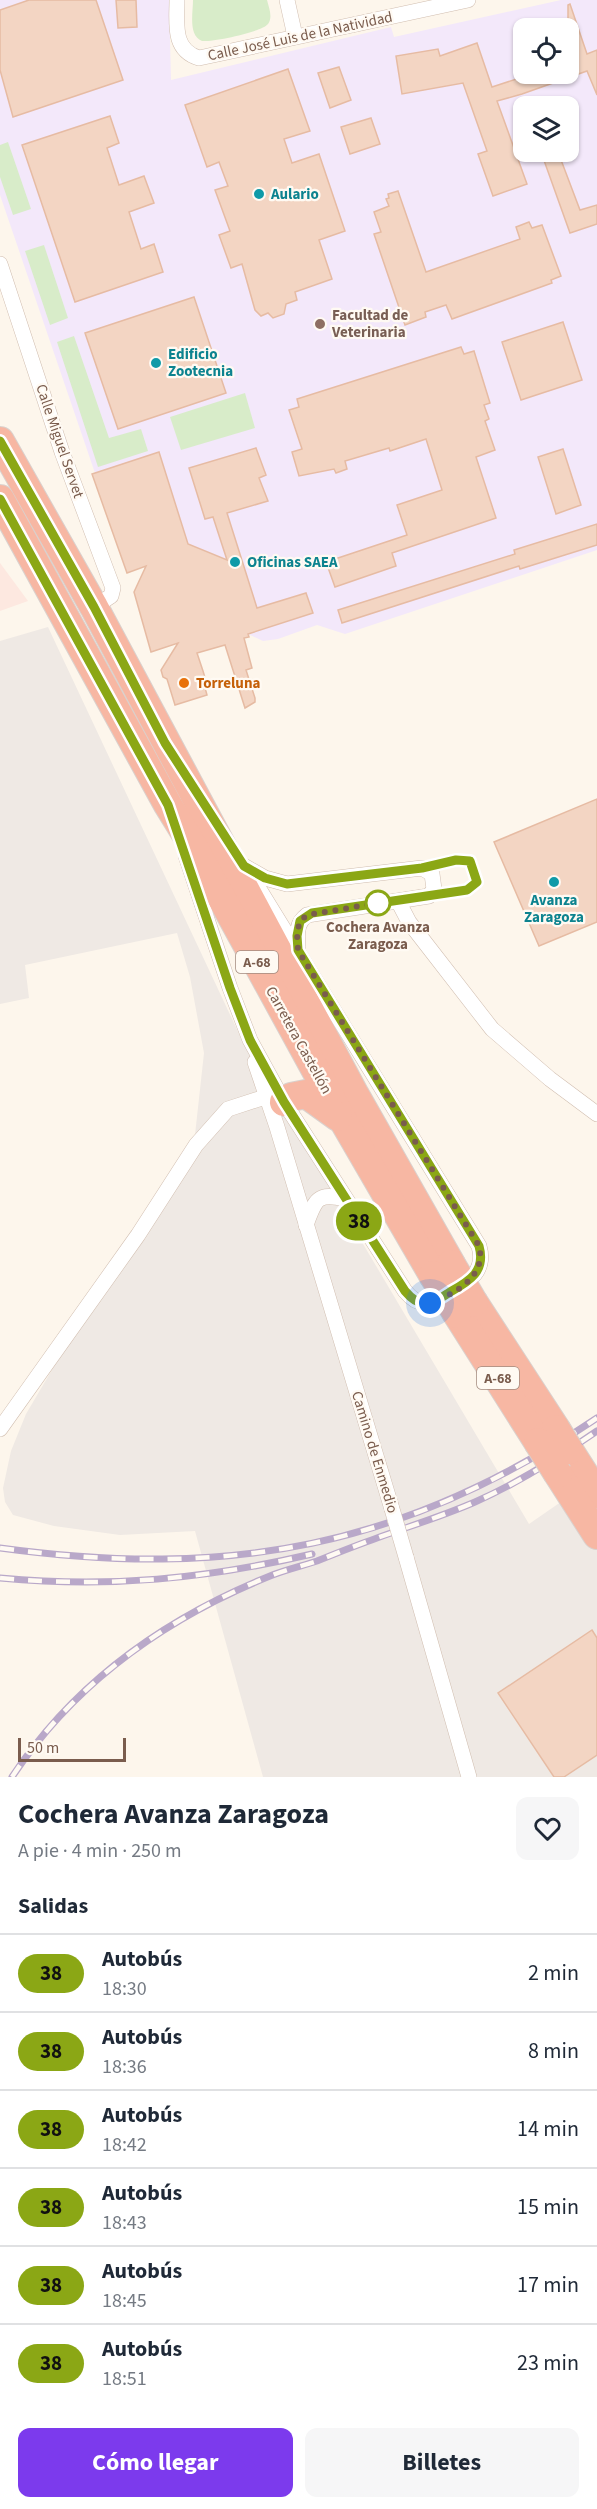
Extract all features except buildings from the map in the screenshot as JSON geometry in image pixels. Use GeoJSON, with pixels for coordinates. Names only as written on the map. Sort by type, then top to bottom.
{"type":"FeatureCollection","features":[{"type":"Feature","properties":{"kind":"highway","name":"Carretera Castellón"},"geometry":{"type":"LineString","coordinates":[[0,441],[94,607],[355,1095],[442,1270]]}},
{"type":"Feature","properties":{"kind":"highway","name":"Carretera Castellón"},"geometry":{"type":"LineString","coordinates":[[0,499],[343,1120],[442,1270],[568,1469],[597,1535]]}},
{"type":"Feature","properties":{"kind":"highway"},"geometry":{"type":"LineString","coordinates":[[275,1109],[291,1097],[306,1094],[343,1120]]}},
{"type":"Feature","properties":{"kind":"highway","name":"Carretera Castellón"},"geometry":{"type":"LineString","coordinates":[[568,1469],[597,1494]]}},
{"type":"Feature","properties":{"kind":"street","name":"Calle José Luis de la Natividad"},"geometry":{"type":"LineString","coordinates":[[177,0],[180,45],[192,56],[208,58],[295,36],[468,0]]}},
{"type":"Feature","properties":{"kind":"street"},"geometry":{"type":"LineString","coordinates":[[287,0],[295,36]]}},
{"type":"Feature","properties":{"kind":"street","name":"Calle Miguel Servet"},"geometry":{"type":"LineString","coordinates":[[0,264],[62,452],[113,593],[94,607]]}},
{"type":"Feature","properties":{"kind":"street","name":"Carretera Castellón"},"geometry":{"type":"LineString","coordinates":[[165,743],[298,950],[479,1246],[482,1257],[476,1274],[437,1300],[418,1302],[405,1291],[345,1199],[275,1109]]}},
{"type":"Feature","properties":{"kind":"street","name":"Camino de Enmedio"},"geometry":{"type":"LineString","coordinates":[[168,805],[230,988],[275,1109],[306,1225],[392,1509],[469,1777]]}},
{"type":"Feature","properties":{"kind":"street"},"geometry":{"type":"LineString","coordinates":[[244,866],[265,878],[287,884],[422,868],[430,871],[434,890],[429,896],[307,915],[300,921],[298,928],[298,950]]}},
{"type":"Feature","properties":{"kind":"street"},"geometry":{"type":"LineString","coordinates":[[398,901],[409,922],[492,1029],[550,1079],[597,1114]]}},
{"type":"Feature","properties":{"kind":"street"},"geometry":{"type":"LineString","coordinates":[[0,1429],[132,1244],[196,1145],[228,1109],[275,1109]]}},
{"type":"Feature","properties":{"kind":"street"},"geometry":{"type":"LineString","coordinates":[[306,1225],[313,1204],[321,1197],[331,1195],[345,1199]]}},
{"type":"Feature","properties":{"kind":"shaded area","name":"Facultad de Veterinaria"},"geometry":{"type":"Polygon","coordinates":[[[0,0],[169,0],[171,80],[391,27],[394,37],[561,0],[597,0],[597,550],[345,634],[317,625],[278,639],[263,641],[248,634],[229,577],[188,544],[159,453],[95,473],[0,195],[0,0]]]}},
{"type":"Feature","properties":{"kind":"shaded area"},"geometry":{"type":"Polygon","coordinates":[[[0,563],[28,601],[0,611],[0,563]]]}},
{"type":"Feature","properties":{"kind":"shaded area"},"geometry":{"type":"Polygon","coordinates":[[[48,627],[241,1038],[529,1524],[597,1477],[597,1777],[263,1777],[195,1531],[120,1535],[54,1526],[13,1515],[5,1502],[3,1488],[11,1451],[26,1414],[66,1346],[192,1162],[204,1053],[190,977],[177,933],[25,965],[29,998],[0,1004],[0,641],[48,627]]]}},
{"type":"Feature","properties":{"kind":"green space"},"geometry":{"type":"Polygon","coordinates":[[[193,0],[267,0],[270,18],[268,24],[257,30],[202,41],[193,29],[193,0]]]}},
{"type":"Feature","properties":{"kind":"green space"},"geometry":{"type":"Polygon","coordinates":[[[8,142],[31,209],[13,215],[0,177],[0,145],[8,142]]]}},
{"type":"Feature","properties":{"kind":"green space"},"geometry":{"type":"Polygon","coordinates":[[[44,245],[68,318],[50,325],[25,251],[44,245]]]}},
{"type":"Feature","properties":{"kind":"green space"},"geometry":{"type":"Polygon","coordinates":[[[74,336],[109,438],[141,429],[148,451],[98,467],[57,342],[74,336]]]}},
{"type":"Feature","properties":{"kind":"green space"},"geometry":{"type":"Polygon","coordinates":[[[245,393],[255,428],[181,450],[170,417],[245,393]]]}},
{"type":"Feature","properties":{"kind":"railway"},"geometry":{"type":"LineString","coordinates":[[0,1548],[83,1557],[163,1559],[238,1555],[312,1543],[383,1524],[454,1498],[525,1462],[597,1418]]}},
{"type":"Feature","properties":{"kind":"railway"},"geometry":{"type":"LineString","coordinates":[[12,1777],[37,1743],[93,1683],[159,1633],[195,1612],[270,1576],[317,1561],[475,1502],[538,1470],[597,1431]]}},
{"type":"Feature","properties":{"kind":"railway"},"geometry":{"type":"LineString","coordinates":[[0,1578],[80,1582],[157,1579],[234,1570],[312,1554]]}},
{"type":"Feature","properties":{"kind":"bus line","name":"38"},"geometry":{"type":"LineString","coordinates":[[0,441],[94,607],[165,743],[244,866],[265,878],[287,884],[422,868],[456,860],[470,861],[477,882],[467,890],[312,913],[300,921],[297,936],[298,950],[479,1246],[482,1257],[476,1274],[437,1300],[430,1303],[418,1302],[405,1291],[284,1102],[250,1040],[168,805],[0,499]]}},
{"type":"Feature","properties":{"kind":"place","name":"Aulario"},"geometry":{"type":"Point","coordinates":[259,194]}},
{"type":"Feature","properties":{"kind":"place","name":"Facultad de Veterinaria"},"geometry":{"type":"Point","coordinates":[320,324]}},
{"type":"Feature","properties":{"kind":"place","name":"Edificio Zootecnia"},"geometry":{"type":"Point","coordinates":[156,363]}},
{"type":"Feature","properties":{"kind":"place","name":"Oficinas SAEA"},"geometry":{"type":"Point","coordinates":[235,562]}},
{"type":"Feature","properties":{"kind":"place","name":"Torreluna"},"geometry":{"type":"Point","coordinates":[184,683]}},
{"type":"Feature","properties":{"kind":"place","name":"Avanza Zaragoza"},"geometry":{"type":"Point","coordinates":[554,882]}},
{"type":"Feature","properties":{"kind":"place","name":"Cochera Avanza Zaragoza"},"geometry":{"type":"Point","coordinates":[378,903]}},
{"type":"Feature","properties":{"kind":"route"},"geometry":{"type":"LineString","coordinates":[[378,903],[307,915],[300,921],[298,928],[298,950],[479,1246],[482,1257],[476,1274],[470,1280],[430,1303]]}}]}
